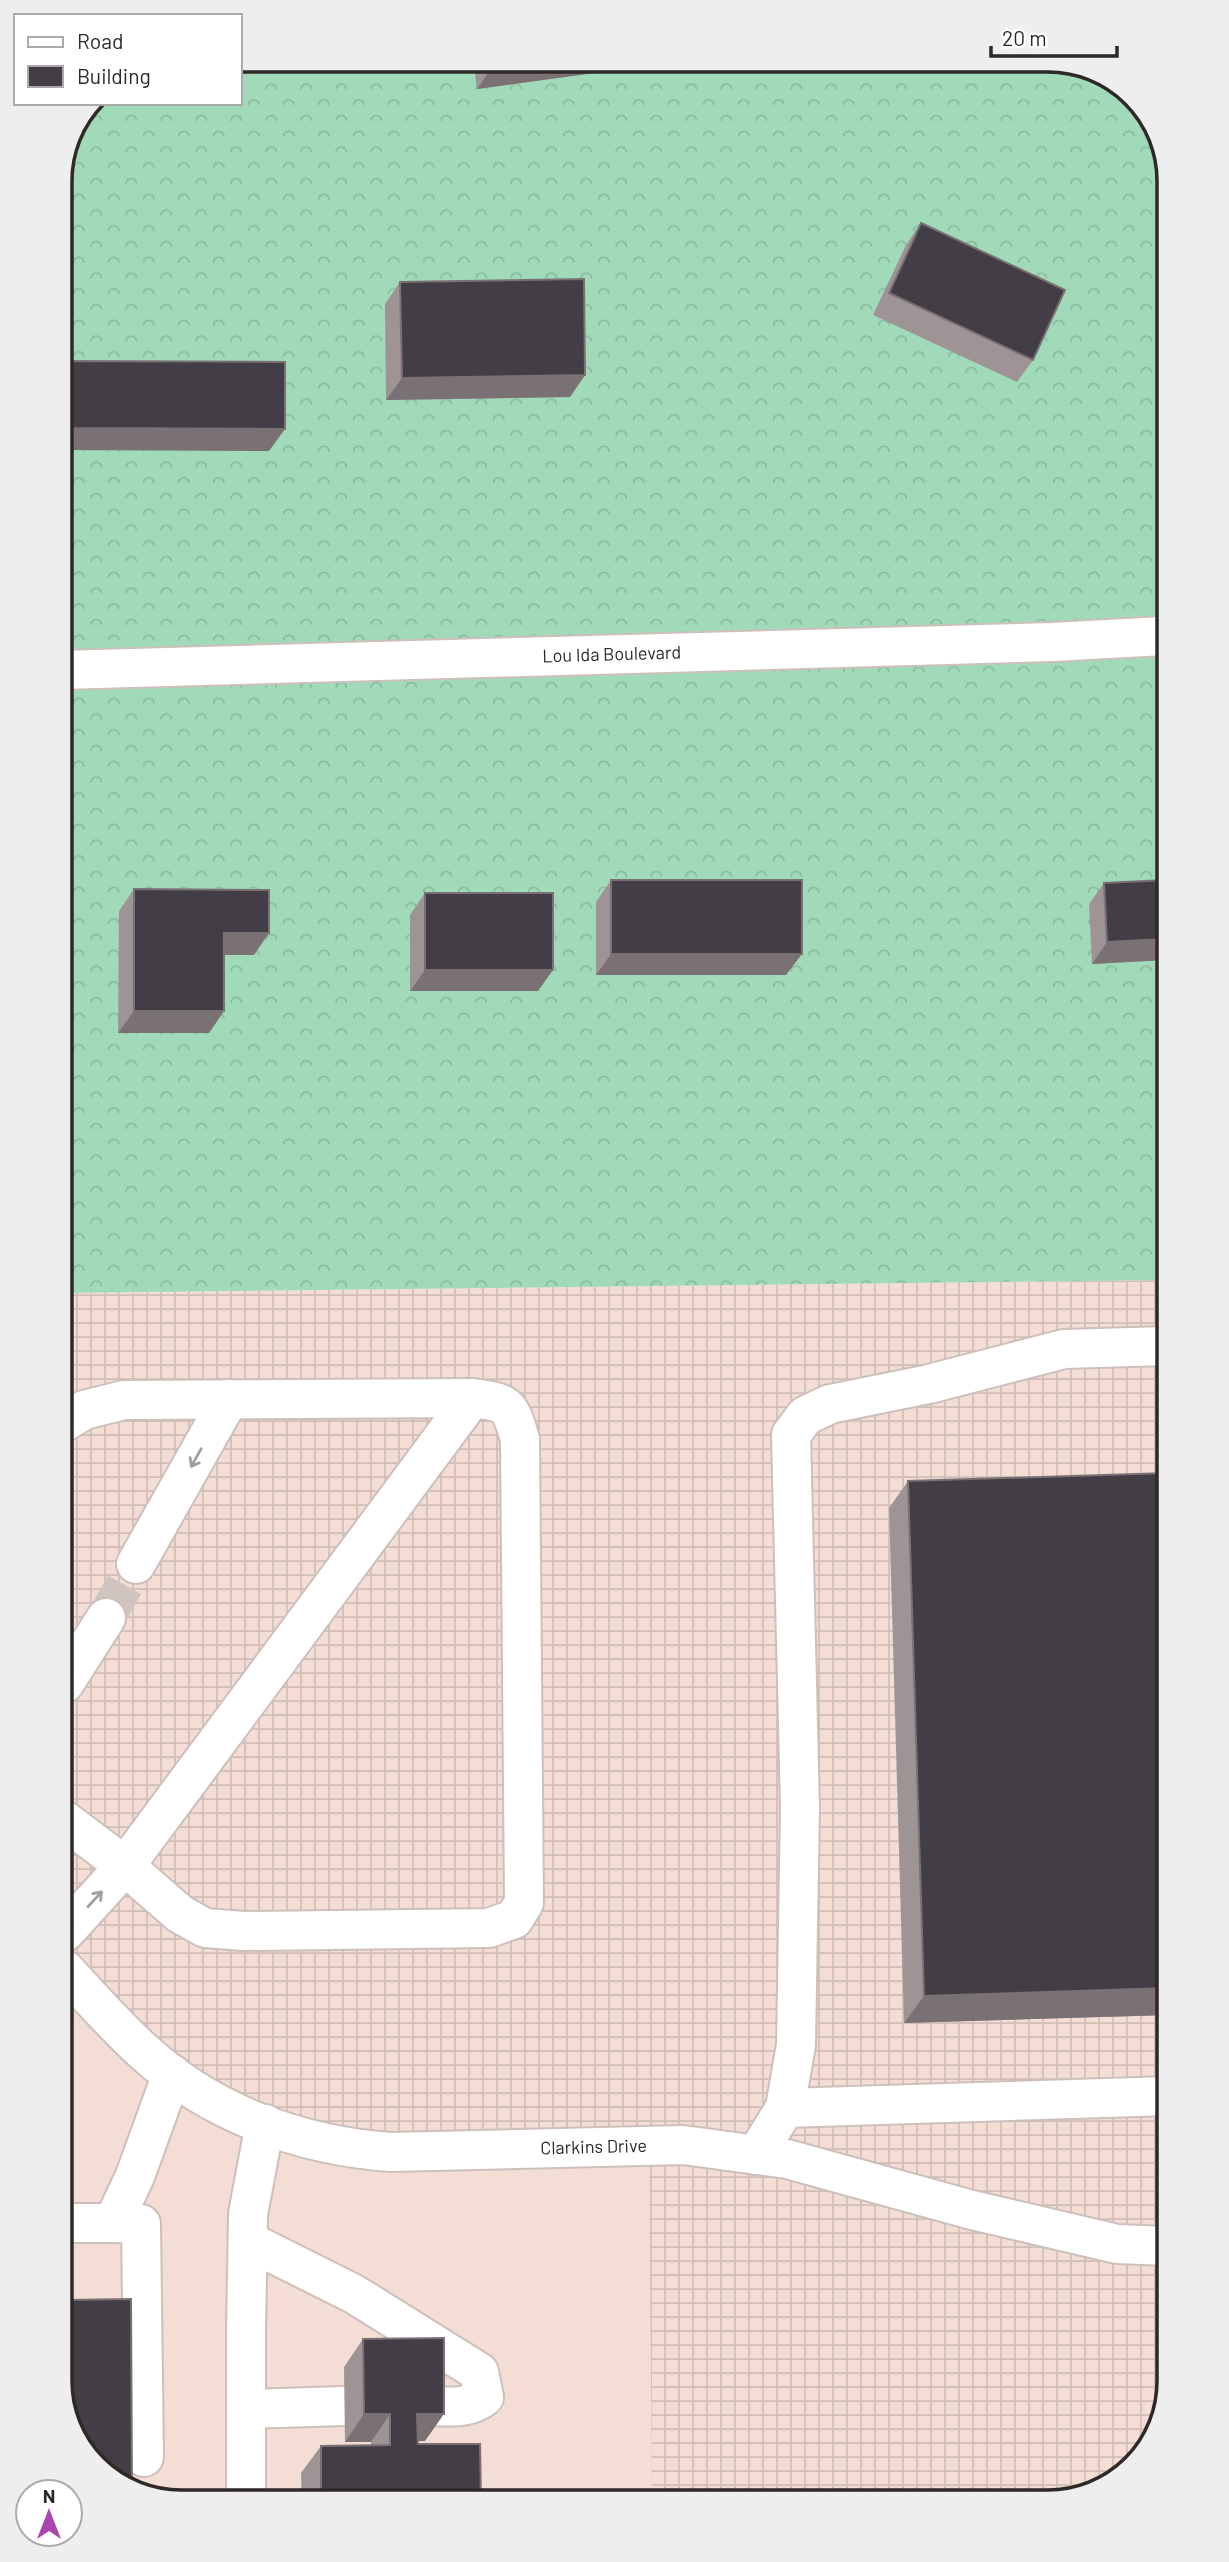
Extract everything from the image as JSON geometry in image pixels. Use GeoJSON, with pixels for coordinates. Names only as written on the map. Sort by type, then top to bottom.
{"type":"FeatureCollection","features":[{"type":"Feature","properties":{"kind":"street","name":"Lou Ida Boulevard"},"geometry":{"type":"LineString","coordinates":[[72,670],[1024,643],[1157,636]]}},
{"type":"Feature","properties":{"kind":"street"},"geometry":{"type":"LineString","coordinates":[[756,2155],[785,2108],[796,2045],[800,1807],[791,1435],[805,1416],[830,1405],[929,1384],[1064,1349],[1157,1346]]}},
{"type":"Feature","properties":{"kind":"street"},"geometry":{"type":"LineString","coordinates":[[72,1924],[125,1866],[472,1398]]}},
{"type":"Feature","properties":{"kind":"street"},"geometry":{"type":"LineString","coordinates":[[72,1417],[84,1410],[124,1400],[472,1398],[499,1402],[511,1411],[520,1439],[524,1903],[514,1919],[489,1928],[244,1931],[205,1928],[180,1914],[125,1866],[72,1826]]}},
{"type":"Feature","properties":{"kind":"street"},"geometry":{"type":"LineString","coordinates":[[136,1564],[229,1399]]}},
{"type":"Feature","properties":{"kind":"street"},"geometry":{"type":"LineString","coordinates":[[72,1671],[106,1618]]}},
{"type":"Feature","properties":{"kind":"street","name":"Clarkins Drive"},"geometry":{"type":"LineString","coordinates":[[72,1977],[135,2044],[195,2091],[224,2108],[296,2137],[362,2150],[391,2152],[683,2145],[787,2159],[972,2210],[1117,2245],[1157,2246]]}},
{"type":"Feature","properties":{"kind":"street"},"geometry":{"type":"LineString","coordinates":[[113,2223],[135,2176],[172,2074]]}},
{"type":"Feature","properties":{"kind":"street"},"geometry":{"type":"LineString","coordinates":[[785,2108],[1157,2096]]}},
{"type":"Feature","properties":{"kind":"street"},"geometry":{"type":"LineString","coordinates":[[246,2490],[248,2214],[265,2124]]}},
{"type":"Feature","properties":{"kind":"street"},"geometry":{"type":"LineString","coordinates":[[72,2223],[141,2224],[144,2457]]}},
{"type":"Feature","properties":{"kind":"street"},"geometry":{"type":"LineString","coordinates":[[248,2241],[354,2294],[479,2372],[484,2397],[476,2404],[425,2406]]}},
{"type":"Feature","properties":{"kind":"street"},"geometry":{"type":"LineString","coordinates":[[246,2409],[345,2406]]}},
{"type":"Feature","properties":{"kind":"shaded area"},"geometry":{"type":"Polygon","coordinates":[[[1157,1280],[1157,2382],[1155,2403],[1146,2430],[1139,2442],[1115,2468],[1084,2484],[1049,2490],[652,2490],[649,2146],[391,2152],[224,2108],[72,1976],[72,1293],[1157,1280]]]}},
{"type":"Feature","properties":{"kind":"shaded area"},"geometry":{"type":"Polygon","coordinates":[[[72,1972],[650,2145],[652,2490],[173,2490],[139,2482],[114,2468],[90,2442],[83,2430],[74,2403],[72,2382],[72,1972]]]}},
{"type":"Feature","properties":{"kind":"green space"},"geometry":{"type":"Polygon","coordinates":[[[242,72],[1056,72],[1077,75],[1103,86],[1135,114],[1151,145],[1157,180],[1157,1280],[72,1293],[72,173],[80,139],[90,120],[103,105],[242,105],[242,72]]]}},
{"type":"Feature","properties":{"kind":"building"},"geometry":{"type":"Polygon","coordinates":[[[921,223],[1065,290],[1033,360],[889,293],[921,223]]]}},
{"type":"Feature","properties":{"kind":"building"},"geometry":{"type":"Polygon","coordinates":[[[584,279],[585,375],[402,378],[400,282],[584,279]]]}},
{"type":"Feature","properties":{"kind":"building"},"geometry":{"type":"Polygon","coordinates":[[[72,361],[285,362],[285,429],[72,428],[72,361]]]}},
{"type":"Feature","properties":{"kind":"building"},"geometry":{"type":"Polygon","coordinates":[[[611,880],[802,880],[802,954],[611,954],[611,880]]]}},
{"type":"Feature","properties":{"kind":"building"},"geometry":{"type":"Polygon","coordinates":[[[1157,880],[1157,939],[1107,942],[1104,883],[1157,880]]]}},
{"type":"Feature","properties":{"kind":"building"},"geometry":{"type":"Polygon","coordinates":[[[134,889],[269,890],[269,933],[224,933],[224,1011],[134,1011],[134,889]]]}},
{"type":"Feature","properties":{"kind":"building"},"geometry":{"type":"Polygon","coordinates":[[[425,893],[553,893],[553,970],[425,970],[425,893]]]}},
{"type":"Feature","properties":{"kind":"building"},"geometry":{"type":"Polygon","coordinates":[[[1157,1473],[1157,1988],[924,1996],[908,1481],[1157,1473]]]}},
{"type":"Feature","properties":{"kind":"building"},"geometry":{"type":"Polygon","coordinates":[[[131,2299],[132,2479],[114,2468],[99,2453],[83,2430],[78,2417],[72,2382],[72,2300],[131,2299]]]}},
{"type":"Feature","properties":{"kind":"building"},"geometry":{"type":"Polygon","coordinates":[[[444,2338],[444,2414],[417,2414],[418,2444],[480,2444],[481,2490],[321,2490],[321,2446],[390,2445],[390,2414],[364,2414],[363,2339],[444,2338]]]}},
{"type":"Feature","properties":{"kind":"tunnel"},"geometry":{"type":"LineString","coordinates":[[106,1618],[136,1564]]}}]}
